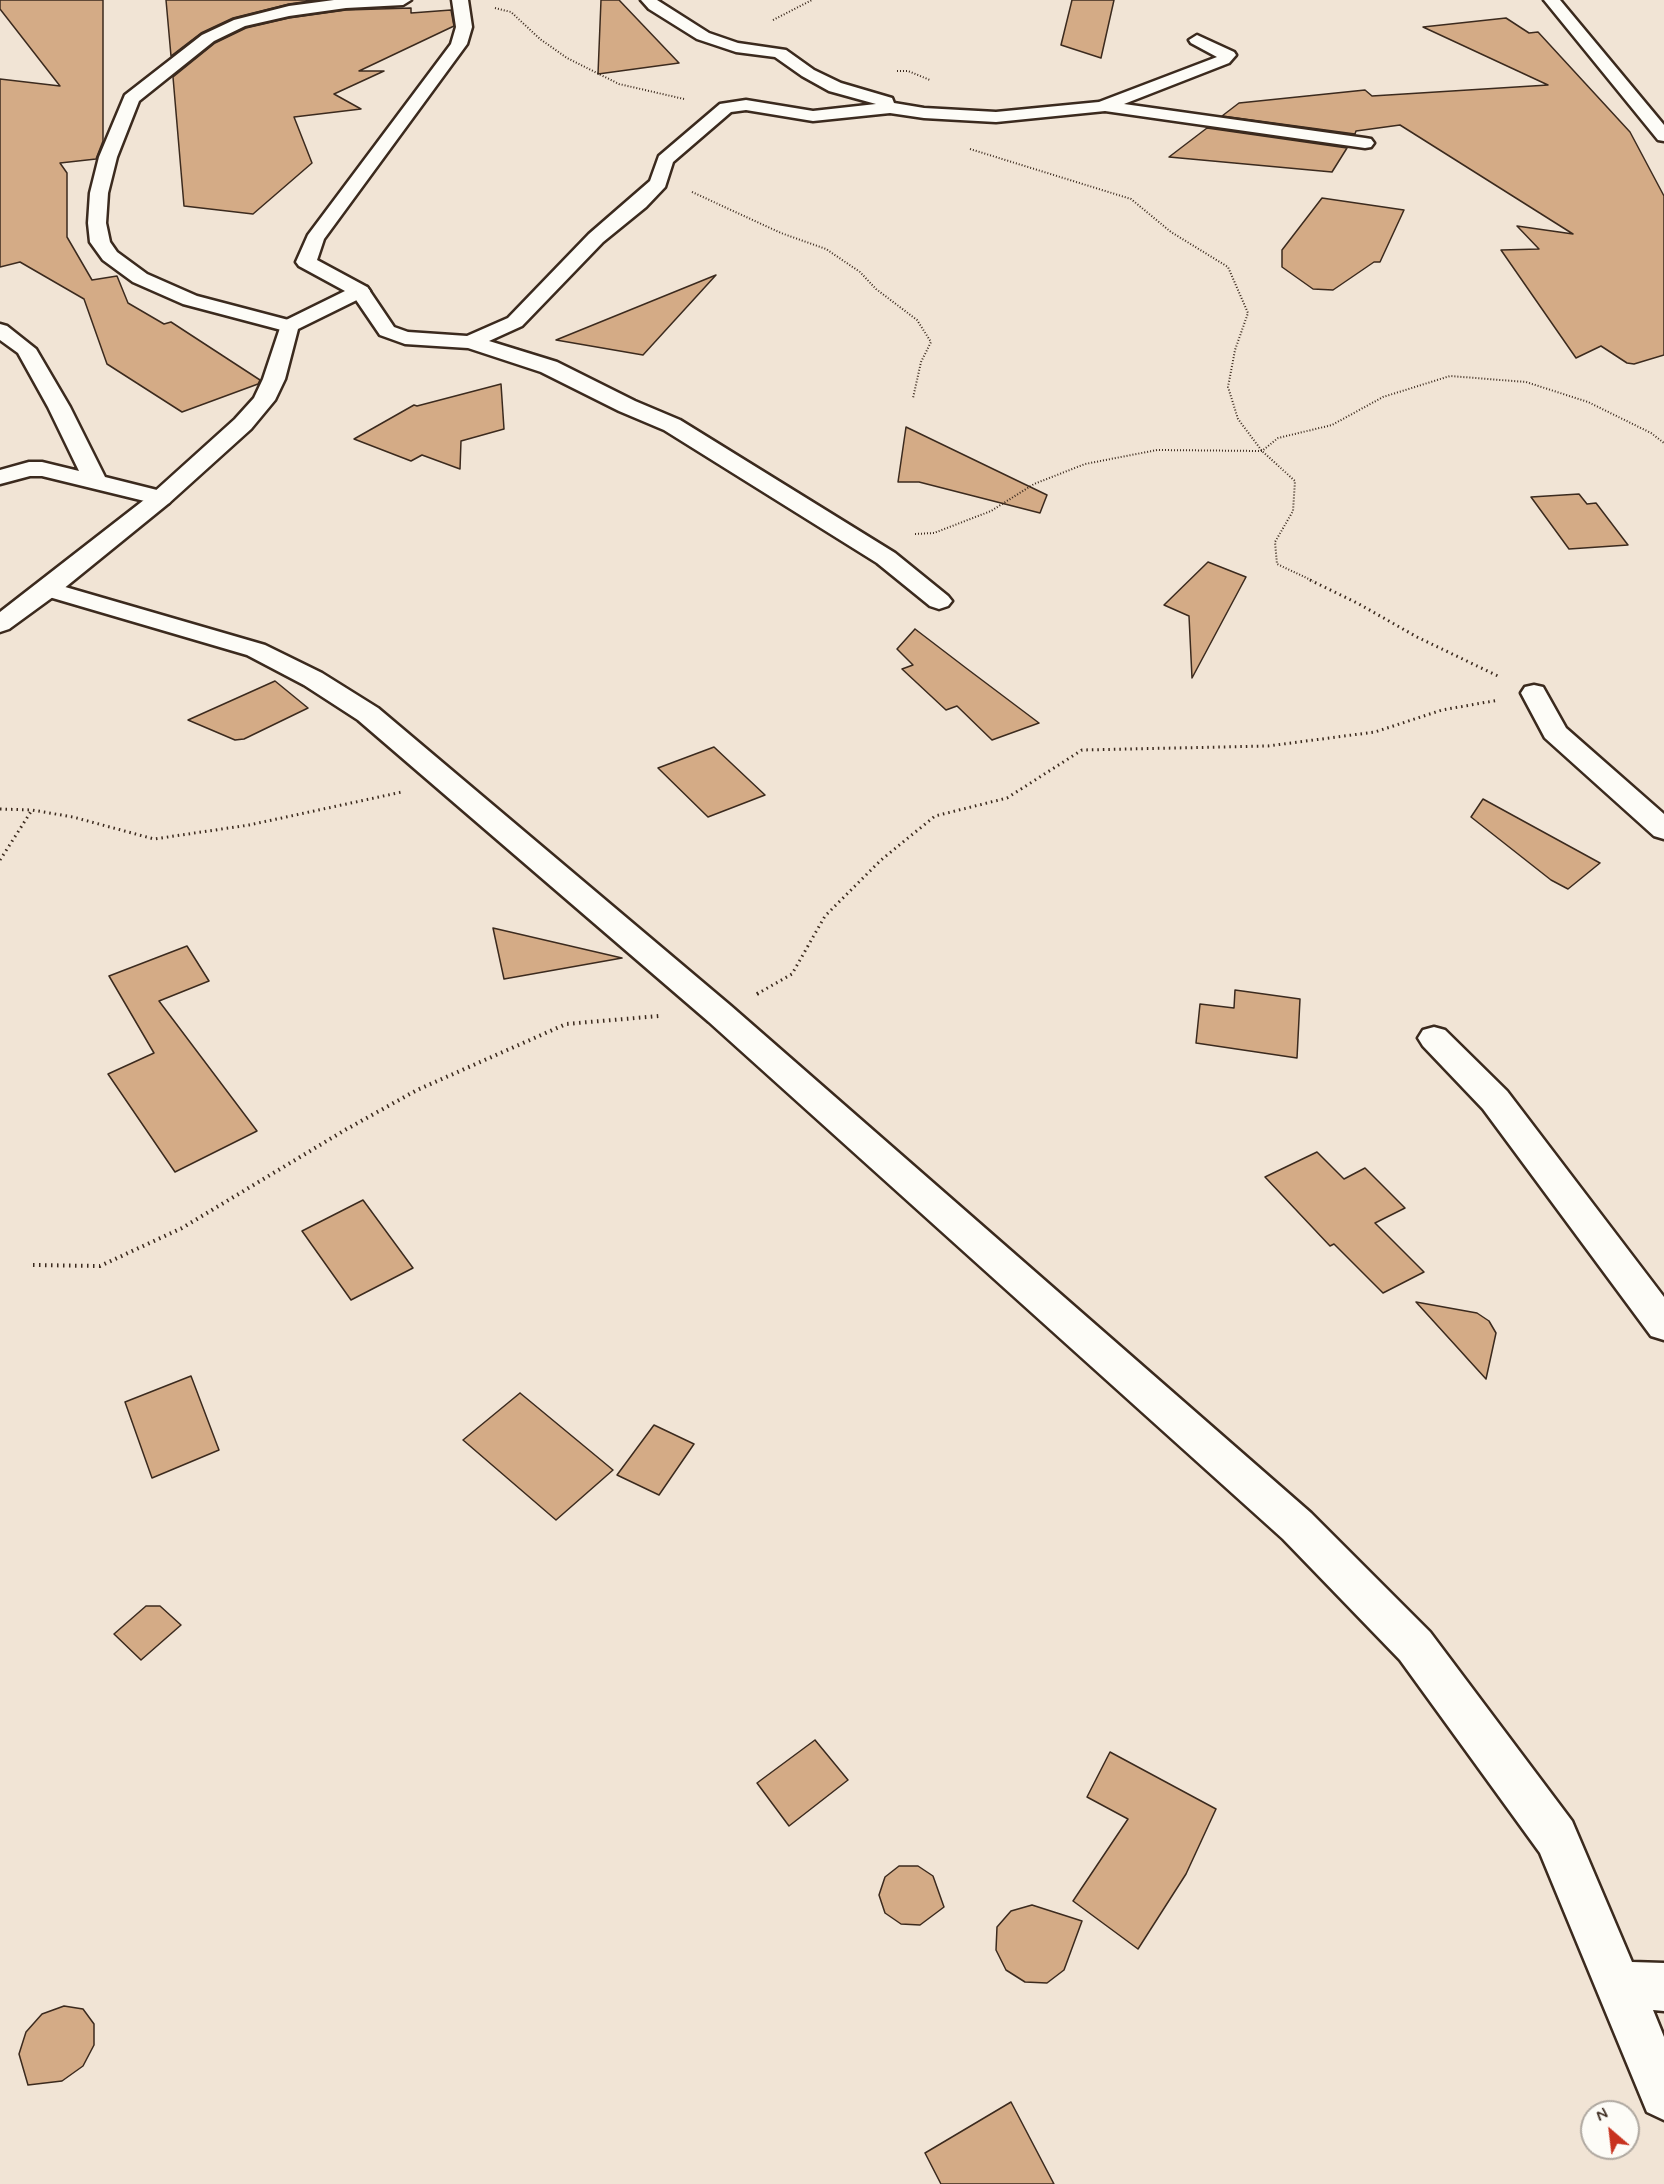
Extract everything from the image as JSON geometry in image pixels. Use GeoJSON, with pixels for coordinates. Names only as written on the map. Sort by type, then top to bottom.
{"type":"FeatureCollection","features":[{"type":"Feature","properties":{"kind":"street"},"geometry":{"type":"LineString","coordinates":[[360,291],[290,326],[190,300],[140,278],[110,256],[100,242],[97,223],[99,193],[108,157],[131,99],[208,38],[240,23],[289,11],[346,3],[403,0]]}},
{"type":"Feature","properties":{"kind":"street"},"geometry":{"type":"LineString","coordinates":[[460,0],[464,27],[459,44],[315,239],[306,262],[360,291],[387,331],[405,338],[470,342],[549,367],[627,406],[672,425],[886,558],[939,601]]}},
{"type":"Feature","properties":{"kind":"street"},"geometry":{"type":"LineString","coordinates":[[650,0],[661,11],[703,36],[736,47],[780,53],[808,74],[835,87],[924,113]]}},
{"type":"Feature","properties":{"kind":"street"},"geometry":{"type":"LineString","coordinates":[[1552,0],[1664,136]]}},
{"type":"Feature","properties":{"kind":"street"},"geometry":{"type":"LineString","coordinates":[[1102,106],[1223,60],[1228,55],[1197,40]]}},
{"type":"Feature","properties":{"kind":"street"},"geometry":{"type":"LineString","coordinates":[[470,342],[515,322],[596,238],[652,190],[658,183],[665,160],[726,108],[746,105],[813,116],[890,108],[924,113],[996,117],[1102,106],[1365,143]]}},
{"type":"Feature","properties":{"kind":"street"},"geometry":{"type":"LineString","coordinates":[[0,624],[48,589],[161,498],[243,424],[264,400],[274,379],[290,326]]}},
{"type":"Feature","properties":{"kind":"street"},"geometry":{"type":"LineString","coordinates":[[0,330],[26,349],[60,407],[97,484]]}},
{"type":"Feature","properties":{"kind":"street"},"geometry":{"type":"LineString","coordinates":[[0,477],[29,469],[42,469],[161,498]]}},
{"type":"Feature","properties":{"kind":"street"},"geometry":{"type":"LineString","coordinates":[[48,589],[256,650],[314,679],[368,714],[720,1014],[1297,1526],[1415,1646],[1556,1837],[1664,2095]]}},
{"type":"Feature","properties":{"kind":"street"},"geometry":{"type":"LineString","coordinates":[[1534,693],[1555,732],[1664,830]]}},
{"type":"Feature","properties":{"kind":"street"},"geometry":{"type":"LineString","coordinates":[[1434,1038],[1495,1100],[1664,1325]]}},
{"type":"Feature","properties":{"kind":"street"},"geometry":{"type":"LineString","coordinates":[[1619,1985],[1664,1988]]}},
{"type":"Feature","properties":{"kind":"path"},"geometry":{"type":"LineString","coordinates":[[492,7],[511,12],[540,39],[567,58],[619,84],[726,108]]}},
{"type":"Feature","properties":{"kind":"path"},"geometry":{"type":"LineString","coordinates":[[968,149],[1131,199],[1171,232],[1228,267],[1248,313],[1235,350],[1228,387],[1238,419],[1262,451],[1295,481],[1293,511],[1275,542],[1277,564],[1359,604],[1417,637],[1534,693]]}},
{"type":"Feature","properties":{"kind":"path"},"geometry":{"type":"LineString","coordinates":[[665,160],[665,183],[705,197],[781,233],[826,249],[860,272],[876,289],[917,320],[931,342],[921,362],[913,398]]}},
{"type":"Feature","properties":{"kind":"path"},"geometry":{"type":"LineString","coordinates":[[912,534],[934,533],[991,511],[1034,484],[1085,464],[1157,450],[1262,451],[1278,438],[1332,425],[1383,397],[1450,376],[1526,382],[1588,402],[1651,433],[1664,443]]}},
{"type":"Feature","properties":{"kind":"path"},"geometry":{"type":"LineString","coordinates":[[33,1265],[100,1266],[182,1228],[345,1130],[417,1090],[566,1024],[645,1017],[720,1014],[792,974],[825,916],[882,860],[935,816],[1007,798],[1082,750],[1268,746],[1375,732],[1442,710],[1534,693]]}},
{"type":"Feature","properties":{"kind":"path"},"geometry":{"type":"LineString","coordinates":[[0,809],[32,810],[73,817],[154,838],[249,825],[449,783]]}},
{"type":"Feature","properties":{"kind":"path"},"geometry":{"type":"LineString","coordinates":[[0,860],[32,810]]}},
{"type":"Feature","properties":{"kind":"building"},"geometry":{"type":"Polygon","coordinates":[[[0,0],[103,0],[103,141],[96,159],[60,163],[67,173],[67,237],[92,280],[117,276],[128,303],[164,324],[171,322],[260,380],[258,384],[182,412],[107,364],[84,299],[20,262],[0,267],[0,79],[60,86],[0,9],[0,0]]]}},
{"type":"Feature","properties":{"kind":"building"},"geometry":{"type":"Polygon","coordinates":[[[166,0],[317,0],[289,4],[233,18],[201,33],[171,56],[166,0]]]}},
{"type":"Feature","properties":{"kind":"building"},"geometry":{"type":"Polygon","coordinates":[[[601,0],[619,0],[679,63],[598,74],[601,0]]]}},
{"type":"Feature","properties":{"kind":"building"},"geometry":{"type":"Polygon","coordinates":[[[1072,0],[1114,0],[1101,58],[1061,45],[1072,0]]]}},
{"type":"Feature","properties":{"kind":"building"},"geometry":{"type":"Polygon","coordinates":[[[411,8],[411,13],[451,10],[454,26],[359,71],[384,71],[334,94],[361,109],[294,117],[312,163],[253,214],[184,206],[173,77],[215,43],[246,28],[289,18],[346,10],[411,8]]]}},
{"type":"Feature","properties":{"kind":"building"},"geometry":{"type":"Polygon","coordinates":[[[1506,18],[1529,33],[1538,32],[1630,132],[1664,196],[1664,355],[1634,364],[1627,363],[1601,346],[1576,358],[1501,250],[1539,249],[1517,226],[1573,234],[1400,125],[1356,131],[1355,134],[1222,116],[1239,103],[1365,90],[1372,96],[1548,85],[1423,27],[1506,18]]]}},
{"type":"Feature","properties":{"kind":"building"},"geometry":{"type":"Polygon","coordinates":[[[1207,128],[1347,148],[1332,172],[1169,157],[1207,128]]]}},
{"type":"Feature","properties":{"kind":"building"},"geometry":{"type":"Polygon","coordinates":[[[1322,198],[1404,210],[1380,262],[1374,262],[1333,290],[1313,289],[1282,267],[1282,250],[1322,198]]]}},
{"type":"Feature","properties":{"kind":"building"},"geometry":{"type":"Polygon","coordinates":[[[716,275],[643,355],[556,340],[716,275]]]}},
{"type":"Feature","properties":{"kind":"building"},"geometry":{"type":"Polygon","coordinates":[[[501,384],[504,429],[461,441],[460,469],[422,455],[411,461],[354,439],[414,405],[501,384]]]}},
{"type":"Feature","properties":{"kind":"building"},"geometry":{"type":"Polygon","coordinates":[[[906,427],[1047,495],[1040,513],[919,482],[898,482],[906,427]]]}},
{"type":"Feature","properties":{"kind":"building"},"geometry":{"type":"Polygon","coordinates":[[[1579,494],[1587,504],[1596,503],[1628,545],[1569,549],[1531,497],[1579,494]]]}},
{"type":"Feature","properties":{"kind":"building"},"geometry":{"type":"Polygon","coordinates":[[[1208,562],[1246,577],[1192,678],[1189,616],[1164,605],[1208,562]]]}},
{"type":"Feature","properties":{"kind":"building"},"geometry":{"type":"Polygon","coordinates":[[[915,629],[1039,723],[992,740],[957,706],[946,710],[902,669],[913,665],[897,649],[915,629]]]}},
{"type":"Feature","properties":{"kind":"building"},"geometry":{"type":"Polygon","coordinates":[[[275,681],[308,708],[244,739],[235,740],[188,720],[275,681]]]}},
{"type":"Feature","properties":{"kind":"building"},"geometry":{"type":"Polygon","coordinates":[[[714,747],[765,795],[708,817],[658,768],[714,747]]]}},
{"type":"Feature","properties":{"kind":"building"},"geometry":{"type":"Polygon","coordinates":[[[1483,799],[1600,863],[1568,889],[1551,880],[1471,817],[1483,799]]]}},
{"type":"Feature","properties":{"kind":"building"},"geometry":{"type":"Polygon","coordinates":[[[493,928],[622,958],[504,979],[493,928]]]}},
{"type":"Feature","properties":{"kind":"building"},"geometry":{"type":"Polygon","coordinates":[[[187,946],[209,981],[159,1001],[257,1131],[175,1172],[108,1074],[154,1053],[109,976],[187,946]]]}},
{"type":"Feature","properties":{"kind":"building"},"geometry":{"type":"Polygon","coordinates":[[[1235,990],[1300,999],[1297,1058],[1196,1043],[1200,1004],[1234,1008],[1235,990]]]}},
{"type":"Feature","properties":{"kind":"building"},"geometry":{"type":"Polygon","coordinates":[[[1317,1152],[1344,1179],[1365,1168],[1405,1208],[1375,1223],[1424,1272],[1383,1293],[1334,1244],[1330,1246],[1265,1177],[1317,1152]]]}},
{"type":"Feature","properties":{"kind":"building"},"geometry":{"type":"Polygon","coordinates":[[[363,1200],[413,1268],[351,1300],[302,1231],[363,1200]]]}},
{"type":"Feature","properties":{"kind":"building"},"geometry":{"type":"Polygon","coordinates":[[[1416,1302],[1477,1313],[1489,1321],[1496,1333],[1486,1379],[1416,1302]]]}},
{"type":"Feature","properties":{"kind":"building"},"geometry":{"type":"Polygon","coordinates":[[[191,1376],[219,1450],[152,1478],[125,1402],[191,1376]]]}},
{"type":"Feature","properties":{"kind":"building"},"geometry":{"type":"Polygon","coordinates":[[[520,1393],[613,1470],[556,1520],[463,1440],[520,1393]]]}},
{"type":"Feature","properties":{"kind":"building"},"geometry":{"type":"Polygon","coordinates":[[[654,1425],[694,1444],[659,1495],[617,1475],[654,1425]]]}},
{"type":"Feature","properties":{"kind":"building"},"geometry":{"type":"Polygon","coordinates":[[[146,1606],[160,1606],[181,1625],[141,1660],[114,1634],[146,1606]]]}},
{"type":"Feature","properties":{"kind":"building"},"geometry":{"type":"Polygon","coordinates":[[[815,1740],[848,1780],[789,1826],[757,1783],[815,1740]]]}},
{"type":"Feature","properties":{"kind":"building"},"geometry":{"type":"Polygon","coordinates":[[[1110,1752],[1216,1809],[1186,1874],[1138,1949],[1073,1901],[1128,1819],[1087,1797],[1110,1752]]]}},
{"type":"Feature","properties":{"kind":"building"},"geometry":{"type":"Polygon","coordinates":[[[899,1866],[918,1866],[933,1876],[944,1907],[920,1925],[901,1924],[885,1913],[879,1895],[885,1877],[899,1866]]]}},
{"type":"Feature","properties":{"kind":"building"},"geometry":{"type":"Polygon","coordinates":[[[1032,1905],[1082,1921],[1064,1970],[1047,1983],[1025,1982],[1006,1970],[996,1950],[997,1927],[1011,1911],[1032,1905]]]}},
{"type":"Feature","properties":{"kind":"building"},"geometry":{"type":"Polygon","coordinates":[[[64,2006],[83,2009],[94,2024],[94,2045],[83,2066],[62,2081],[28,2085],[19,2054],[26,2032],[42,2014],[64,2006]]]}},
{"type":"Feature","properties":{"kind":"building"},"geometry":{"type":"Polygon","coordinates":[[[1011,2102],[1054,2184],[941,2184],[925,2153],[1011,2102]]]}}]}
